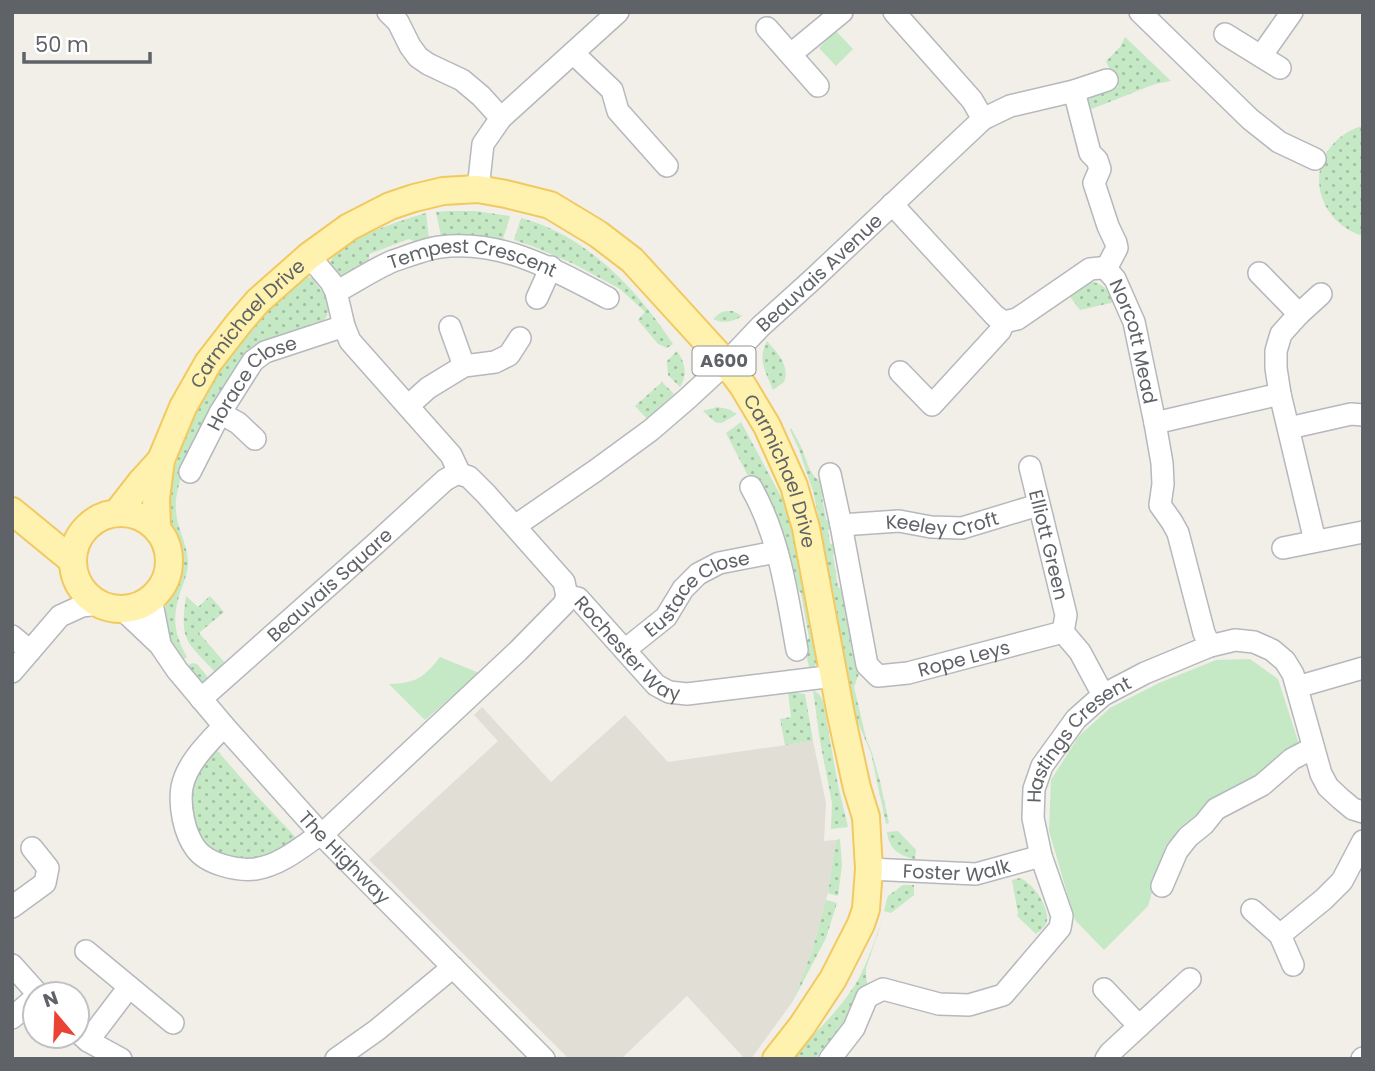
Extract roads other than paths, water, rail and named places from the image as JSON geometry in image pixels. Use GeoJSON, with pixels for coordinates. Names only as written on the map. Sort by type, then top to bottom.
{"type":"FeatureCollection","features":[{"type":"Feature","properties":{"kind":"main road","name":"Carmichael Drive"},"geometry":{"type":"LineString","coordinates":[[156,529],[156,498],[161,460],[183,407],[208,363],[258,301],[309,256],[349,228],[390,206],[414,198],[443,191],[478,190],[550,205],[598,234],[632,260],[726,363],[743,386],[767,426],[794,486],[806,528],[857,788],[866,817],[869,869],[866,909],[854,940],[833,979],[776,1059]]}},
{"type":"Feature","properties":{"kind":"main road","name":"Carmichael Drive"},"geometry":{"type":"LineString","coordinates":[[117,513],[161,460]]}},
{"type":"Feature","properties":{"kind":"main road"},"geometry":{"type":"LineString","coordinates":[[117,513],[132,514],[156,529],[165,542],[169,557],[167,573],[161,587],[151,598],[137,606],[111,606],[85,593],[78,585],[72,561],[76,543],[86,528],[95,520],[117,513]]}},
{"type":"Feature","properties":{"kind":"main road"},"geometry":{"type":"LineString","coordinates":[[19,517],[86,528]]}},
{"type":"Feature","properties":{"kind":"main road"},"geometry":{"type":"LineString","coordinates":[[19,517],[72,561]]}},
{"type":"Feature","properties":{"kind":"street"},"geometry":{"type":"LineString","coordinates":[[388,12],[398,22],[418,57],[462,80],[501,118]]}},
{"type":"Feature","properties":{"kind":"street"},"geometry":{"type":"LineString","coordinates":[[478,190],[483,144],[501,118],[618,12]]}},
{"type":"Feature","properties":{"kind":"street"},"geometry":{"type":"LineString","coordinates":[[791,54],[842,12]]}},
{"type":"Feature","properties":{"kind":"street"},"geometry":{"type":"LineString","coordinates":[[894,12],[972,100],[983,119]]}},
{"type":"Feature","properties":{"kind":"street"},"geometry":{"type":"LineString","coordinates":[[1140,12],[1250,119],[1279,142],[1315,159]]}},
{"type":"Feature","properties":{"kind":"street"},"geometry":{"type":"LineString","coordinates":[[1261,56],[1292,12]]}},
{"type":"Feature","properties":{"kind":"street"},"geometry":{"type":"LineString","coordinates":[[767,28],[818,86]]}},
{"type":"Feature","properties":{"kind":"street"},"geometry":{"type":"LineString","coordinates":[[1225,34],[1280,68]]}},
{"type":"Feature","properties":{"kind":"street"},"geometry":{"type":"LineString","coordinates":[[573,53],[612,90],[618,111],[667,166]]}},
{"type":"Feature","properties":{"kind":"street","name":"Beauvais Avenue"},"geometry":{"type":"LineString","coordinates":[[515,526],[651,430],[726,363],[761,326],[983,119],[1010,106],[1107,80]]}},
{"type":"Feature","properties":{"kind":"street"},"geometry":{"type":"LineString","coordinates":[[1074,91],[1090,153],[1097,160],[1100,169],[1094,183],[1116,243],[1114,254],[1105,269]]}},
{"type":"Feature","properties":{"kind":"street"},"geometry":{"type":"LineString","coordinates":[[892,204],[995,316],[1004,322],[1000,331],[932,405],[900,372]]}},
{"type":"Feature","properties":{"kind":"street","name":"Tempest Crescent"},"geometry":{"type":"LineString","coordinates":[[336,292],[391,262],[438,248],[465,246],[506,251],[551,268],[608,298]]}},
{"type":"Feature","properties":{"kind":"street","name":"Rochester Way"},"geometry":{"type":"LineString","coordinates":[[309,256],[336,292],[350,341],[451,455],[460,474],[469,477],[564,582],[567,596],[578,598],[656,685],[670,692],[687,694],[834,676]]}},
{"type":"Feature","properties":{"kind":"street"},"geometry":{"type":"LineString","coordinates":[[537,298],[551,268]]}},
{"type":"Feature","properties":{"kind":"street","name":"Norcott Mead"},"geometry":{"type":"LineString","coordinates":[[1004,322],[1017,319],[1090,269],[1105,269],[1115,279],[1133,322],[1155,423],[1162,463],[1160,505],[1178,533],[1204,633],[1210,646]]}},
{"type":"Feature","properties":{"kind":"street"},"geometry":{"type":"LineString","coordinates":[[1259,273],[1299,314]]}},
{"type":"Feature","properties":{"kind":"street"},"geometry":{"type":"LineString","coordinates":[[1315,541],[1280,394],[1276,351],[1281,334],[1321,294]]}},
{"type":"Feature","properties":{"kind":"street","name":"Horace Close"},"geometry":{"type":"LineString","coordinates":[[190,472],[220,413],[253,361],[265,352],[344,326]]}},
{"type":"Feature","properties":{"kind":"street"},"geometry":{"type":"LineString","coordinates":[[450,327],[464,366]]}},
{"type":"Feature","properties":{"kind":"street"},"geometry":{"type":"LineString","coordinates":[[408,406],[428,388],[464,366],[495,362],[509,355],[520,338]]}},
{"type":"Feature","properties":{"kind":"street"},"geometry":{"type":"LineString","coordinates":[[1155,423],[1280,394]]}},
{"type":"Feature","properties":{"kind":"street"},"geometry":{"type":"LineString","coordinates":[[220,413],[238,423],[255,439]]}},
{"type":"Feature","properties":{"kind":"street"},"geometry":{"type":"LineString","coordinates":[[1289,428],[1351,414],[1363,415]]}},
{"type":"Feature","properties":{"kind":"street","name":"Elliott Green"},"geometry":{"type":"LineString","coordinates":[[1030,467],[1066,614],[1063,632]]}},
{"type":"Feature","properties":{"kind":"street","name":"Beauvais Square"},"geometry":{"type":"LineString","coordinates":[[201,699],[445,480],[460,474]]}},
{"type":"Feature","properties":{"kind":"street","name":"Carmichael Drive"},"geometry":{"type":"LineString","coordinates":[[830,474],[867,666]]}},
{"type":"Feature","properties":{"kind":"street","name":"Eustace Close"},"geometry":{"type":"LineString","coordinates":[[751,486],[760,502],[782,570],[797,649]]}},
{"type":"Feature","properties":{"kind":"street","name":"Keeley Croft"},"geometry":{"type":"LineString","coordinates":[[841,525],[899,521],[931,527],[962,528],[1038,505]]}},
{"type":"Feature","properties":{"kind":"street"},"geometry":{"type":"LineString","coordinates":[[1283,548],[1363,532]]}},
{"type":"Feature","properties":{"kind":"street","name":"Eustace Close"},"geometry":{"type":"LineString","coordinates":[[626,649],[666,617],[683,589],[698,574],[719,563],[776,552]]}},
{"type":"Feature","properties":{"kind":"street"},"geometry":{"type":"LineString","coordinates":[[224,726],[202,749],[190,767],[182,787],[184,819],[196,850],[213,862],[254,869],[274,863],[297,851],[339,818],[518,651],[564,604],[567,596]]}},
{"type":"Feature","properties":{"kind":"street","name":"The Highway"},"geometry":{"type":"LineString","coordinates":[[151,598],[160,645]]}},
{"type":"Feature","properties":{"kind":"street"},"geometry":{"type":"LineString","coordinates":[[12,672],[60,616],[82,606],[111,606]]}},
{"type":"Feature","properties":{"kind":"street","name":"The Highway"},"geometry":{"type":"LineString","coordinates":[[111,606],[146,630],[224,726],[320,833],[544,1059]]}},
{"type":"Feature","properties":{"kind":"street"},"geometry":{"type":"LineString","coordinates":[[1063,632],[1080,652],[1103,695]]}},
{"type":"Feature","properties":{"kind":"street","name":"Rope Leys"},"geometry":{"type":"LineString","coordinates":[[867,666],[878,676],[908,673],[1063,632]]}},
{"type":"Feature","properties":{"kind":"street"},"geometry":{"type":"LineString","coordinates":[[12,636],[30,651]]}},
{"type":"Feature","properties":{"kind":"street","name":"Hastings Cresent"},"geometry":{"type":"LineString","coordinates":[[830,1059],[854,1028],[867,997],[874,992],[883,989],[939,1004],[969,1005],[1003,995],[1060,928],[1062,916],[1041,856],[1033,818],[1034,789],[1042,766],[1076,719],[1103,695],[1145,673],[1210,646],[1236,640],[1254,642],[1272,650],[1293,674],[1312,748],[1328,787],[1353,809],[1363,812]]}},
{"type":"Feature","properties":{"kind":"street"},"geometry":{"type":"LineString","coordinates":[[1297,687],[1363,668]]}},
{"type":"Feature","properties":{"kind":"street"},"geometry":{"type":"LineString","coordinates":[[1162,886],[1177,851],[1216,808],[1262,785],[1292,759],[1312,748]]}},
{"type":"Feature","properties":{"kind":"street"},"geometry":{"type":"LineString","coordinates":[[1280,935],[1342,881],[1363,841]]}},
{"type":"Feature","properties":{"kind":"street"},"geometry":{"type":"LineString","coordinates":[[12,907],[45,883],[48,868],[33,848]]}},
{"type":"Feature","properties":{"kind":"street","name":"Foster Walk"},"geometry":{"type":"LineString","coordinates":[[869,869],[976,874],[1041,856]]}},
{"type":"Feature","properties":{"kind":"street"},"geometry":{"type":"LineString","coordinates":[[1252,910],[1280,935],[1293,965]]}},
{"type":"Feature","properties":{"kind":"street"},"geometry":{"type":"LineString","coordinates":[[86,951],[173,1023]]}},
{"type":"Feature","properties":{"kind":"street"},"geometry":{"type":"LineString","coordinates":[[12,965],[24,980]]}},
{"type":"Feature","properties":{"kind":"street"},"geometry":{"type":"LineString","coordinates":[[336,1059],[377,1030],[453,967]]}},
{"type":"Feature","properties":{"kind":"street"},"geometry":{"type":"LineString","coordinates":[[1106,1059],[1190,979]]}},
{"type":"Feature","properties":{"kind":"street"},"geometry":{"type":"LineString","coordinates":[[91,1027],[129,987]]}},
{"type":"Feature","properties":{"kind":"street"},"geometry":{"type":"LineString","coordinates":[[1104,989],[1139,1026]]}},
{"type":"Feature","properties":{"kind":"street"},"geometry":{"type":"LineString","coordinates":[[91,1041],[121,1059]]}}]}
